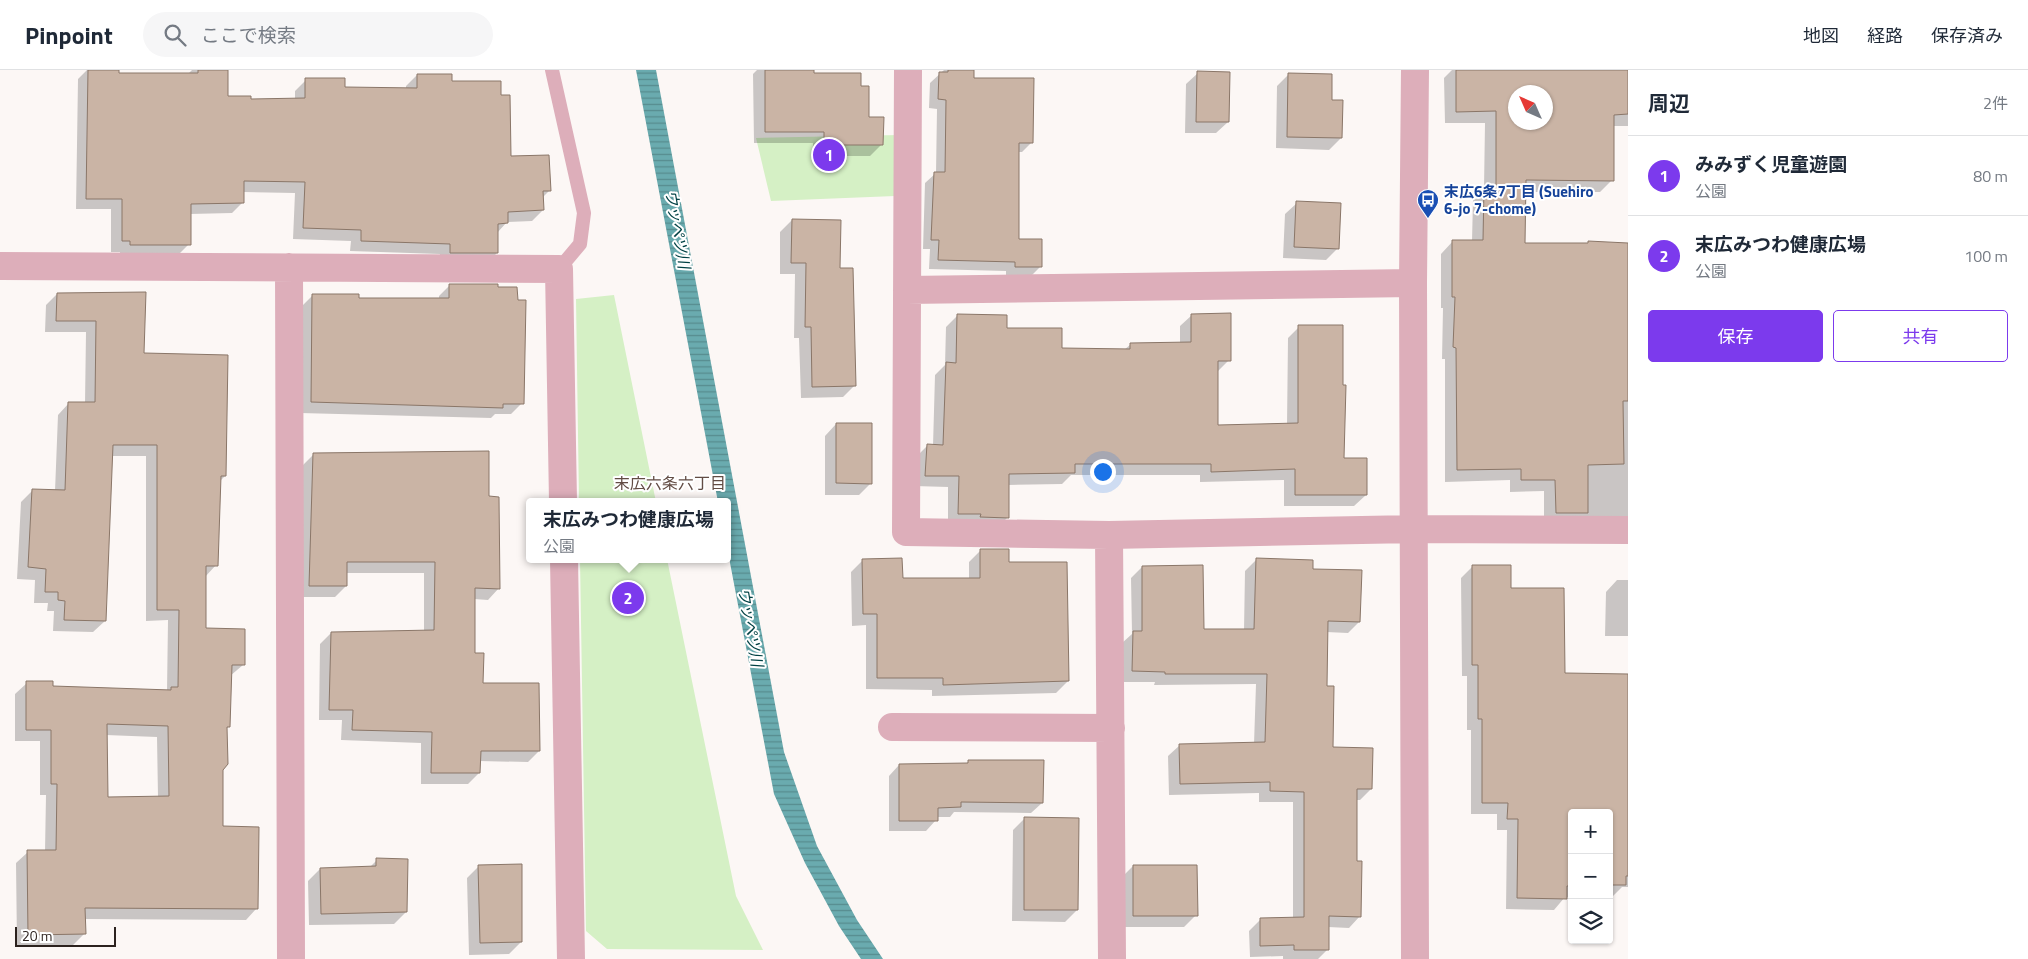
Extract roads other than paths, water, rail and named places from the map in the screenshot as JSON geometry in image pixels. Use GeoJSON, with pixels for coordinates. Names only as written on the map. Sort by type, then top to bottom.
{"type":"FeatureCollection","features":[{"type":"Feature","properties":{"kind":"street"},"geometry":{"type":"LineString","coordinates":[[908,70],[906,532],[1109,535],[1414,529],[1628,530]]}},
{"type":"Feature","properties":{"kind":"street"},"geometry":{"type":"LineString","coordinates":[[1415,959],[1413,283],[1416,70]]}},
{"type":"Feature","properties":{"kind":"street"},"geometry":{"type":"LineString","coordinates":[[0,266],[559,269],[563,498]]}},
{"type":"Feature","properties":{"kind":"street"},"geometry":{"type":"LineString","coordinates":[[289,267],[291,959]]}},
{"type":"Feature","properties":{"kind":"street"},"geometry":{"type":"LineString","coordinates":[[907,290],[1413,283]]}},
{"type":"Feature","properties":{"kind":"street"},"geometry":{"type":"LineString","coordinates":[[1109,535],[1112,959]]}},
{"type":"Feature","properties":{"kind":"street"},"geometry":{"type":"LineString","coordinates":[[564,563],[571,959]]}},
{"type":"Feature","properties":{"kind":"street"},"geometry":{"type":"LineString","coordinates":[[892,728],[1111,728]]}},
{"type":"Feature","properties":{"kind":"lane"},"geometry":{"type":"LineString","coordinates":[[552,70],[584,213],[580,244],[559,269]]}},
{"type":"Feature","properties":{"kind":"water","name":"ウッペツ川"},"geometry":{"type":"Polygon","coordinates":[[[636,70],[656,70],[784,752],[817,846],[857,920],[883,959],[861,959],[839,926],[805,863],[774,794],[730,563],[731,498],[717,498],[636,70]]]}},
{"type":"Feature","properties":{"kind":"place","name":"みみずく児童遊園"},"geometry":{"type":"Point","coordinates":[829,155]}},
{"type":"Feature","properties":{"kind":"place","name":"末広6条7丁目 (Suehiro 6-jo 7-chome)"},"geometry":{"type":"Point","coordinates":[1428,219]}},
{"type":"Feature","properties":{"kind":"place","name":"末広みつわ健康広場"},"geometry":{"type":"Point","coordinates":[628,598]}},
{"type":"Feature","properties":{"kind":"district","name":"末広六条六丁目"},"geometry":{"type":"Point","coordinates":[670,483]}}]}
